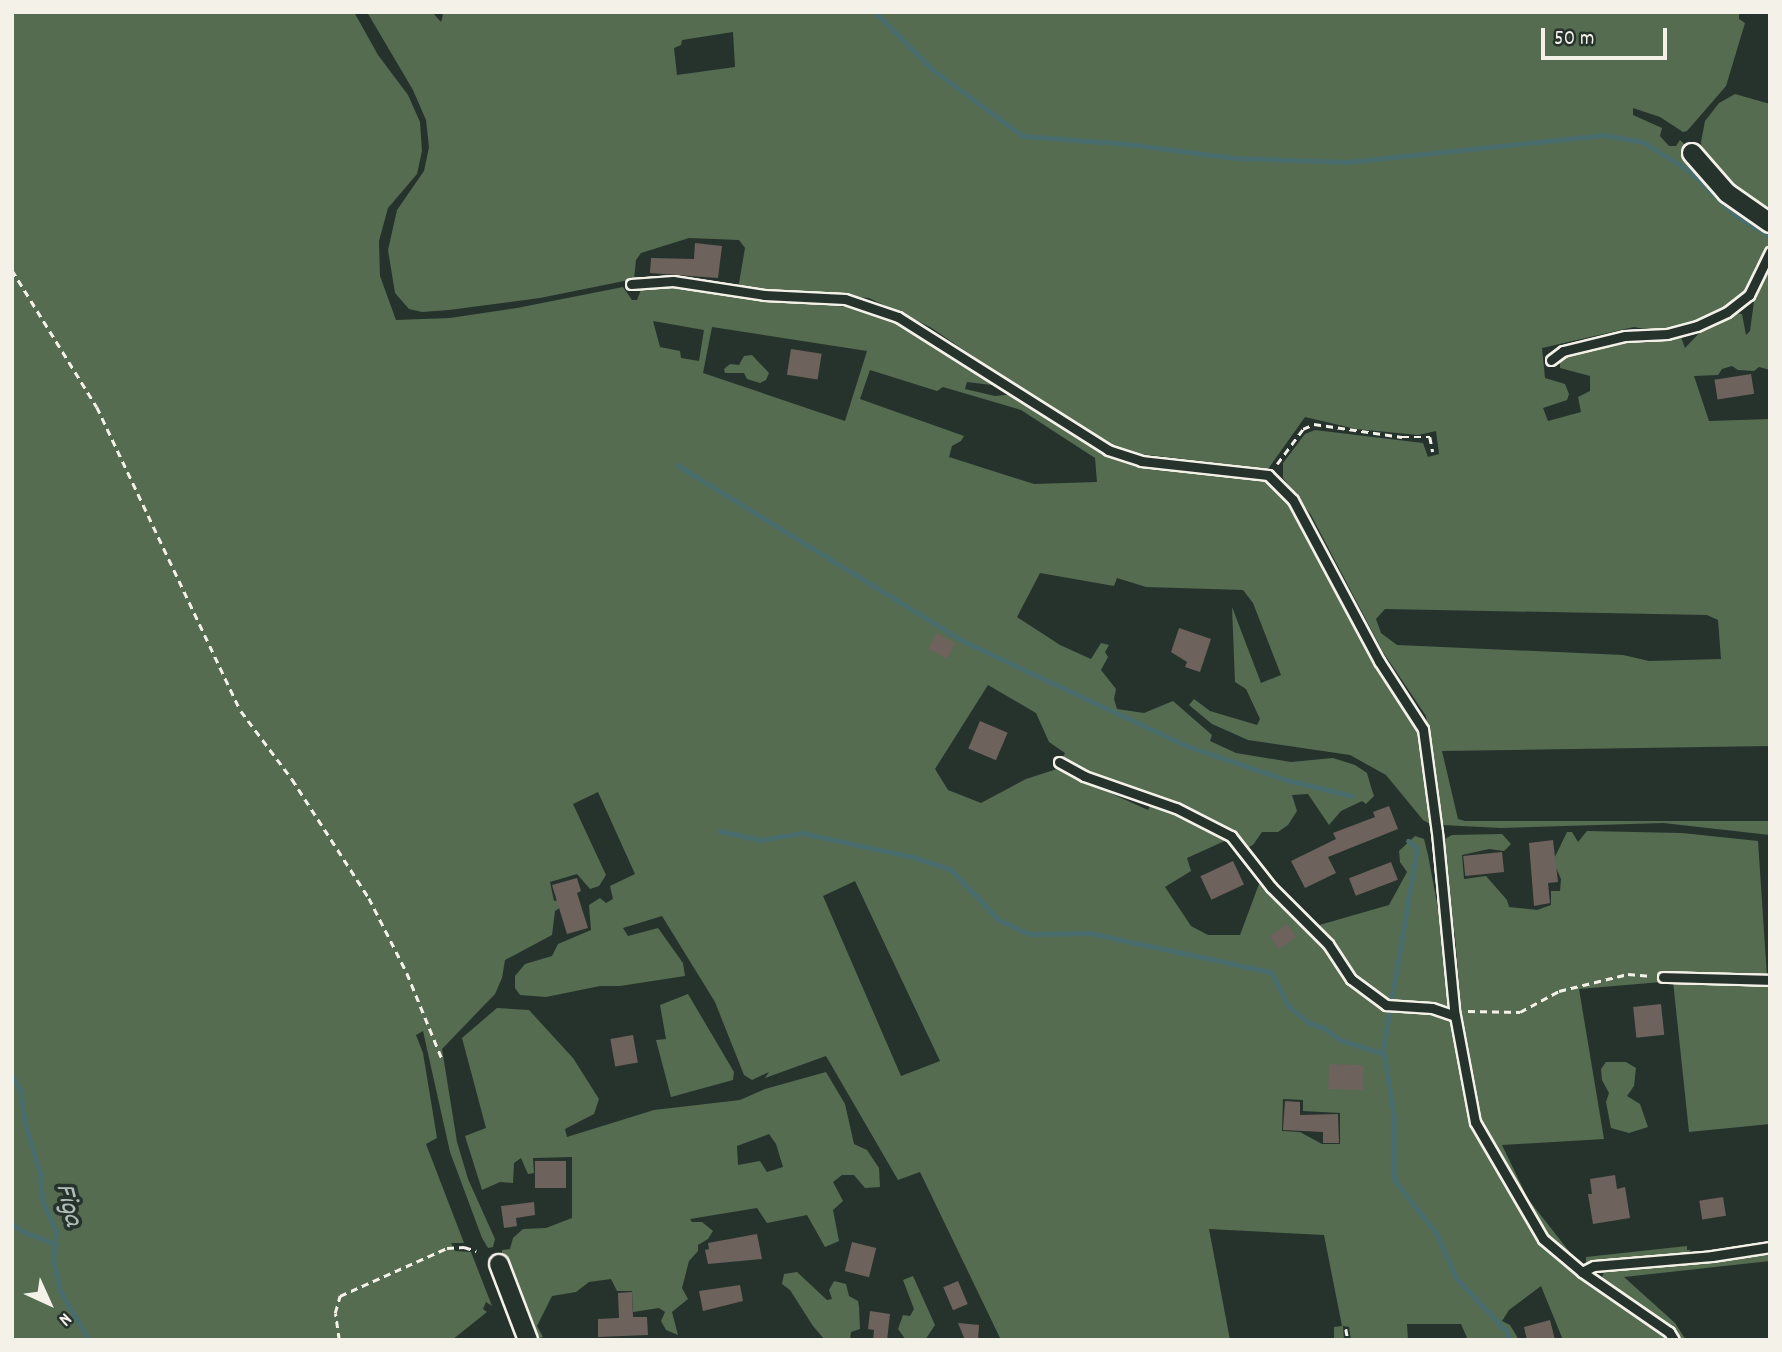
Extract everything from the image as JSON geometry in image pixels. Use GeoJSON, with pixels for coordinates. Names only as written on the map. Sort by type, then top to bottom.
{"type":"FeatureCollection","features":[{"type":"Feature","properties":{"kind":"street"},"geometry":{"type":"LineString","coordinates":[[1692,153],[1727,193],[1770,223]]}},
{"type":"Feature","properties":{"kind":"street"},"geometry":{"type":"LineString","coordinates":[[499,1264],[528,1340]]}},
{"type":"Feature","properties":{"kind":"lane"},"geometry":{"type":"LineString","coordinates":[[1551,360],[1563,352],[1625,336],[1667,334],[1698,326],[1727,312],[1749,295],[1770,252]]}},
{"type":"Feature","properties":{"kind":"lane"},"geometry":{"type":"LineString","coordinates":[[631,284],[673,281],[764,295],[845,299],[898,317],[1108,450],[1141,461],[1268,475],[1293,500],[1379,661],[1423,729],[1437,832],[1455,1013],[1475,1122],[1543,1239],[1582,1272],[1669,1332],[1674,1340]]}},
{"type":"Feature","properties":{"kind":"lane"},"geometry":{"type":"LineString","coordinates":[[1059,762],[1084,776],[1176,808],[1231,836],[1271,887],[1328,944],[1351,979],[1386,1005],[1432,1008],[1455,1013]]}},
{"type":"Feature","properties":{"kind":"lane"},"geometry":{"type":"LineString","coordinates":[[1663,977],[1770,980]]}},
{"type":"Feature","properties":{"kind":"lane"},"geometry":{"type":"LineString","coordinates":[[1582,1272],[1594,1266],[1712,1256],[1770,1247]]}},
{"type":"Feature","properties":{"kind":"path"},"geometry":{"type":"LineString","coordinates":[[12,270],[97,407],[241,711],[292,779],[369,898],[407,973],[443,1061]]}},
{"type":"Feature","properties":{"kind":"path"},"geometry":{"type":"LineString","coordinates":[[1268,475],[1303,429],[1314,424],[1402,438],[1430,437],[1433,452]]}},
{"type":"Feature","properties":{"kind":"path"},"geometry":{"type":"LineString","coordinates":[[1455,1013],[1520,1012],[1559,991],[1628,974],[1663,977]]}},
{"type":"Feature","properties":{"kind":"path"},"geometry":{"type":"LineString","coordinates":[[339,1340],[335,1313],[340,1296],[446,1248],[464,1247],[476,1251]]}},
{"type":"Feature","properties":{"kind":"path"},"geometry":{"type":"LineString","coordinates":[[1346,1329],[1348,1340]]}},
{"type":"Feature","properties":{"kind":"green space"},"geometry":{"type":"Polygon","coordinates":[[[12,12],[354,12],[378,55],[408,95],[420,122],[422,151],[417,174],[388,208],[379,241],[380,276],[396,320],[450,318],[623,287],[632,300],[637,300],[642,287],[660,286],[749,299],[850,307],[904,323],[1000,386],[967,382],[965,389],[995,396],[1014,394],[1089,444],[1113,456],[1146,465],[1266,479],[1288,498],[1419,729],[1432,825],[1423,820],[1386,775],[1350,755],[1248,740],[1212,724],[1189,705],[1194,699],[1210,711],[1257,725],[1260,719],[1246,689],[1235,682],[1232,607],[1261,683],[1281,675],[1253,603],[1243,590],[1146,587],[1117,578],[1114,586],[1040,573],[1017,617],[1060,645],[1091,659],[1101,643],[1109,645],[1105,652],[1108,657],[1101,670],[1116,689],[1114,699],[1117,709],[1144,713],[1173,701],[1212,735],[1210,741],[1236,753],[1291,762],[1333,758],[1355,765],[1367,773],[1374,796],[1366,804],[1362,801],[1341,811],[1329,825],[1308,794],[1292,795],[1297,811],[1288,825],[1278,832],[1262,832],[1253,845],[1247,848],[1232,834],[1062,760],[1065,753],[1049,742],[1036,713],[988,685],[935,769],[948,790],[981,803],[1026,779],[1057,769],[1148,810],[1150,806],[1203,824],[1229,839],[1187,858],[1191,871],[1165,887],[1191,926],[1208,935],[1240,935],[1259,884],[1323,947],[1341,972],[1379,1006],[1393,1010],[1426,1011],[1442,1015],[1453,1024],[1470,1121],[1528,1227],[1553,1257],[1579,1278],[1626,1306],[1670,1340],[1563,1340],[1541,1286],[1509,1310],[1502,1321],[1510,1325],[1519,1340],[1468,1340],[1461,1324],[1407,1324],[1408,1340],[1351,1340],[1349,1327],[1343,1326],[1344,1340],[1334,1340],[1334,1327],[1342,1326],[1324,1235],[1209,1229],[1230,1340],[1001,1340],[920,1172],[898,1180],[826,1056],[765,1078],[769,1072],[752,1080],[744,1075],[715,1002],[662,916],[623,928],[628,936],[658,928],[683,963],[685,976],[620,986],[600,986],[546,997],[520,995],[515,988],[515,976],[525,964],[552,956],[558,944],[591,930],[589,905],[600,898],[606,903],[613,899],[610,886],[635,874],[598,792],[573,804],[606,875],[599,886],[590,889],[577,874],[550,882],[554,901],[565,899],[567,903],[555,911],[552,935],[505,960],[502,978],[495,994],[442,1049],[457,1142],[468,1179],[495,1239],[493,1247],[488,1248],[482,1238],[450,1152],[423,1031],[416,1035],[423,1053],[437,1138],[426,1144],[464,1243],[451,1243],[455,1251],[471,1252],[492,1306],[486,1302],[483,1309],[487,1312],[452,1340],[12,1340],[12,12]],[[653,321],[660,347],[680,351],[681,358],[699,361],[704,330],[653,321]],[[712,327],[703,373],[845,421],[867,351],[712,327]],[[870,370],[860,399],[964,436],[952,446],[949,457],[1034,484],[1097,482],[1095,458],[1021,410],[943,387],[937,391],[870,370]],[[855,881],[823,896],[901,1076],[940,1061],[855,881]],[[1283,1099],[1282,1131],[1300,1132],[1322,1144],[1340,1144],[1340,1113],[1303,1111],[1303,1100],[1283,1099]]]}},
{"type":"Feature","properties":{"kind":"green space"},"geometry":{"type":"Polygon","coordinates":[[[367,12],[432,12],[441,22],[443,15],[440,12],[1739,12],[1739,19],[1745,23],[1726,86],[1687,131],[1683,132],[1660,117],[1633,108],[1633,115],[1662,128],[1660,136],[1669,146],[1676,146],[1680,140],[1770,227],[1770,244],[1755,267],[1747,290],[1726,305],[1726,309],[1684,327],[1655,331],[1634,327],[1542,348],[1545,378],[1565,384],[1569,394],[1567,400],[1543,408],[1548,421],[1581,412],[1578,397],[1590,391],[1590,376],[1560,368],[1560,362],[1572,353],[1612,342],[1642,343],[1681,337],[1685,348],[1704,328],[1736,313],[1742,314],[1746,335],[1750,331],[1756,287],[1770,259],[1770,370],[1759,367],[1754,371],[1738,370],[1732,366],[1722,369],[1718,375],[1694,376],[1709,421],[1770,419],[1770,746],[1442,751],[1458,819],[1465,821],[1770,821],[1770,835],[1663,823],[1501,828],[1442,825],[1426,716],[1383,652],[1311,515],[1283,478],[1283,463],[1305,434],[1315,430],[1423,443],[1428,457],[1439,454],[1436,431],[1418,435],[1356,429],[1305,417],[1268,469],[1132,453],[1107,444],[1076,426],[930,327],[869,298],[738,289],[745,248],[739,240],[689,238],[641,253],[636,260],[634,279],[540,298],[449,310],[422,312],[409,309],[395,293],[388,250],[397,210],[424,171],[429,147],[426,120],[413,90],[367,12]],[[733,32],[682,40],[681,45],[674,48],[677,75],[735,67],[733,32]],[[1385,609],[1376,619],[1381,633],[1397,645],[1623,655],[1649,661],[1721,659],[1718,620],[1707,615],[1385,609]]]}},
{"type":"Feature","properties":{"kind":"green space"},"geometry":{"type":"Polygon","coordinates":[[[1735,94],[1770,104],[1770,217],[1736,195],[1702,152],[1705,121],[1719,103],[1735,94]]]}},
{"type":"Feature","properties":{"kind":"green space"},"geometry":{"type":"Polygon","coordinates":[[[752,355],[769,373],[766,380],[760,383],[747,379],[744,373],[725,373],[724,369],[730,364],[739,365],[744,356],[752,355]]]}},
{"type":"Feature","properties":{"kind":"green space"},"geometry":{"type":"Polygon","coordinates":[[[1587,831],[1682,833],[1758,841],[1767,977],[1770,977],[1770,1124],[1689,1132],[1673,981],[1579,989],[1604,1139],[1502,1145],[1528,1199],[1572,1255],[1570,1260],[1537,1225],[1493,1146],[1476,1106],[1464,1044],[1455,936],[1441,855],[1443,840],[1452,835],[1502,834],[1511,844],[1504,851],[1489,849],[1462,855],[1464,879],[1486,876],[1507,900],[1509,907],[1537,910],[1551,905],[1551,891],[1560,891],[1561,879],[1553,861],[1567,832],[1572,832],[1578,842],[1587,831]]]}},
{"type":"Feature","properties":{"kind":"green space"},"geometry":{"type":"Polygon","coordinates":[[[1415,836],[1424,839],[1428,855],[1445,946],[1452,1006],[1393,1003],[1381,998],[1365,986],[1316,926],[1389,905],[1407,872],[1400,862],[1399,851],[1415,836]]]}},
{"type":"Feature","properties":{"kind":"green space"},"geometry":{"type":"Polygon","coordinates":[[[688,994],[734,1072],[733,1080],[671,1097],[656,1040],[666,1039],[660,1005],[688,994]]]}},
{"type":"Feature","properties":{"kind":"green space"},"geometry":{"type":"Polygon","coordinates":[[[497,1008],[529,1010],[573,1058],[599,1099],[594,1114],[565,1129],[567,1137],[654,1110],[740,1100],[765,1089],[826,1072],[845,1104],[854,1144],[867,1150],[879,1168],[880,1187],[865,1188],[854,1175],[842,1175],[833,1182],[843,1201],[833,1210],[839,1241],[825,1247],[807,1215],[767,1223],[757,1208],[690,1219],[692,1222],[702,1222],[713,1231],[708,1239],[698,1245],[698,1251],[689,1261],[682,1288],[688,1299],[672,1312],[678,1335],[666,1330],[661,1321],[665,1312],[659,1308],[633,1312],[632,1291],[617,1291],[611,1279],[589,1282],[576,1292],[552,1296],[537,1326],[543,1337],[532,1340],[502,1258],[502,1250],[510,1249],[513,1238],[523,1229],[546,1228],[572,1218],[572,1157],[533,1158],[534,1173],[528,1174],[521,1158],[514,1163],[513,1183],[500,1182],[482,1190],[465,1136],[486,1128],[462,1038],[497,1008]],[[769,1134],[737,1146],[738,1165],[760,1161],[767,1172],[783,1167],[776,1144],[769,1134]]]}},
{"type":"Feature","properties":{"kind":"green space"},"geometry":{"type":"Polygon","coordinates":[[[1606,1062],[1626,1062],[1636,1068],[1634,1086],[1627,1096],[1640,1104],[1648,1127],[1629,1133],[1611,1128],[1606,1102],[1609,1093],[1602,1080],[1601,1069],[1606,1062]]]}},
{"type":"Feature","properties":{"kind":"green space"},"geometry":{"type":"Polygon","coordinates":[[[1687,1246],[1687,1250],[1691,1250],[1689,1253],[1598,1260],[1586,1266],[1586,1257],[1687,1246]]]}},
{"type":"Feature","properties":{"kind":"green space"},"geometry":{"type":"Polygon","coordinates":[[[1770,1252],[1770,1261],[1624,1277],[1675,1323],[1686,1340],[1678,1340],[1649,1310],[1601,1279],[1605,1271],[1616,1267],[1770,1252]]]}},
{"type":"Feature","properties":{"kind":"green space"},"geometry":{"type":"Polygon","coordinates":[[[797,1272],[827,1300],[832,1299],[829,1290],[834,1281],[846,1284],[849,1296],[858,1301],[859,1307],[860,1329],[851,1332],[850,1340],[825,1340],[813,1326],[790,1290],[782,1284],[784,1274],[797,1272]]]}},
{"type":"Feature","properties":{"kind":"green space"},"geometry":{"type":"Polygon","coordinates":[[[913,1276],[935,1325],[925,1340],[906,1340],[898,1329],[903,1315],[910,1316],[914,1309],[903,1280],[913,1276]]]}},
{"type":"Feature","properties":{"kind":"building"},"geometry":{"type":"Polygon","coordinates":[[[695,243],[722,246],[718,278],[650,273],[651,258],[694,259],[695,243]]]}},
{"type":"Feature","properties":{"kind":"building"},"geometry":{"type":"Polygon","coordinates":[[[791,349],[822,354],[818,380],[787,375],[791,349]]]}},
{"type":"Feature","properties":{"kind":"building"},"geometry":{"type":"Polygon","coordinates":[[[1751,374],[1754,394],[1718,400],[1714,380],[1751,374]]]}},
{"type":"Feature","properties":{"kind":"building"},"geometry":{"type":"Polygon","coordinates":[[[1179,628],[1211,639],[1200,672],[1185,667],[1187,662],[1171,652],[1179,628]]]}},
{"type":"Feature","properties":{"kind":"building"},"geometry":{"type":"Polygon","coordinates":[[[937,633],[955,643],[947,659],[928,649],[937,633]]]}},
{"type":"Feature","properties":{"kind":"building"},"geometry":{"type":"Polygon","coordinates":[[[980,721],[1008,733],[996,760],[968,749],[980,721]]]}},
{"type":"Feature","properties":{"kind":"building"},"geometry":{"type":"Polygon","coordinates":[[[1389,806],[1398,829],[1328,857],[1336,873],[1305,888],[1291,861],[1336,839],[1333,833],[1375,817],[1373,812],[1389,806]]]}},
{"type":"Feature","properties":{"kind":"building"},"geometry":{"type":"Polygon","coordinates":[[[1553,840],[1558,882],[1548,883],[1550,903],[1534,906],[1529,843],[1553,840]]]}},
{"type":"Feature","properties":{"kind":"building"},"geometry":{"type":"Polygon","coordinates":[[[1502,852],[1504,872],[1465,876],[1463,856],[1502,852]]]}},
{"type":"Feature","properties":{"kind":"building"},"geometry":{"type":"Polygon","coordinates":[[[1233,861],[1244,885],[1211,900],[1200,876],[1233,861]]]}},
{"type":"Feature","properties":{"kind":"building"},"geometry":{"type":"Polygon","coordinates":[[[1391,862],[1398,880],[1356,896],[1349,878],[1391,862]]]}},
{"type":"Feature","properties":{"kind":"building"},"geometry":{"type":"Polygon","coordinates":[[[577,878],[581,891],[577,893],[588,928],[567,934],[552,885],[577,878]]]}},
{"type":"Feature","properties":{"kind":"building"},"geometry":{"type":"Polygon","coordinates":[[[1287,924],[1296,937],[1279,949],[1270,936],[1287,924]]]}},
{"type":"Feature","properties":{"kind":"building"},"geometry":{"type":"Polygon","coordinates":[[[1661,1004],[1664,1035],[1636,1038],[1633,1007],[1661,1004]]]}},
{"type":"Feature","properties":{"kind":"building"},"geometry":{"type":"Polygon","coordinates":[[[633,1035],[638,1063],[615,1067],[610,1039],[633,1035]]]}},
{"type":"Feature","properties":{"kind":"building"},"geometry":{"type":"Polygon","coordinates":[[[1329,1064],[1364,1065],[1363,1090],[1328,1089],[1329,1064]]]}},
{"type":"Feature","properties":{"kind":"building"},"geometry":{"type":"Polygon","coordinates":[[[1285,1101],[1300,1102],[1300,1115],[1338,1114],[1339,1143],[1323,1143],[1323,1132],[1283,1130],[1285,1101]]]}},
{"type":"Feature","properties":{"kind":"building"},"geometry":{"type":"Polygon","coordinates":[[[535,1161],[566,1161],[566,1188],[535,1188],[535,1161]]]}},
{"type":"Feature","properties":{"kind":"building"},"geometry":{"type":"Polygon","coordinates":[[[1615,1175],[1617,1189],[1625,1187],[1630,1218],[1593,1224],[1588,1194],[1592,1194],[1590,1179],[1615,1175]]]}},
{"type":"Feature","properties":{"kind":"building"},"geometry":{"type":"Polygon","coordinates":[[[1723,1197],[1726,1216],[1702,1220],[1699,1201],[1723,1197]]]}},
{"type":"Feature","properties":{"kind":"building"},"geometry":{"type":"Polygon","coordinates":[[[534,1202],[535,1215],[516,1218],[517,1226],[504,1228],[501,1206],[534,1202]]]}},
{"type":"Feature","properties":{"kind":"building"},"geometry":{"type":"Polygon","coordinates":[[[757,1234],[762,1259],[708,1264],[705,1250],[709,1249],[708,1243],[757,1234]]]}},
{"type":"Feature","properties":{"kind":"building"},"geometry":{"type":"Polygon","coordinates":[[[852,1242],[876,1248],[869,1277],[845,1271],[852,1242]]]}},
{"type":"Feature","properties":{"kind":"building"},"geometry":{"type":"Polygon","coordinates":[[[958,1281],[968,1304],[953,1310],[943,1287],[958,1281]]]}},
{"type":"Feature","properties":{"kind":"building"},"geometry":{"type":"Polygon","coordinates":[[[740,1285],[743,1301],[703,1311],[699,1291],[740,1285]]]}},
{"type":"Feature","properties":{"kind":"building"},"geometry":{"type":"Polygon","coordinates":[[[632,1292],[633,1317],[647,1317],[648,1335],[598,1337],[598,1319],[619,1318],[618,1293],[632,1292]]]}},
{"type":"Feature","properties":{"kind":"building"},"geometry":{"type":"Polygon","coordinates":[[[870,1311],[890,1314],[887,1340],[873,1340],[874,1330],[868,1329],[870,1311]]]}},
{"type":"Feature","properties":{"kind":"building"},"geometry":{"type":"Polygon","coordinates":[[[1550,1320],[1555,1340],[1527,1340],[1524,1327],[1550,1320]]]}},
{"type":"Feature","properties":{"kind":"building"},"geometry":{"type":"Polygon","coordinates":[[[958,1323],[979,1325],[978,1340],[965,1340],[958,1323]]]}},
{"type":"Feature","properties":{"kind":"waterway"},"geometry":{"type":"LineString","coordinates":[[875,12],[933,70],[1023,136],[1128,144],[1234,158],[1347,162],[1604,135],[1643,142],[1691,172],[1735,215],[1770,236]]}},
{"type":"Feature","properties":{"kind":"waterway"},"geometry":{"type":"LineString","coordinates":[[677,465],[965,642],[1187,746],[1287,780],[1352,796]]}},
{"type":"Feature","properties":{"kind":"waterway"},"geometry":{"type":"LineString","coordinates":[[720,831],[760,840],[802,833],[913,857],[950,869],[999,920],[1029,934],[1089,933],[1271,972],[1289,1007],[1311,1024],[1324,1028],[1340,1040],[1384,1054]]}},
{"type":"Feature","properties":{"kind":"waterway"},"geometry":{"type":"LineString","coordinates":[[1391,1002],[1417,849],[1408,841]]}},
{"type":"Feature","properties":{"kind":"waterway"},"geometry":{"type":"LineString","coordinates":[[1390,1008],[1383,1049],[1394,1116],[1394,1180],[1436,1233],[1456,1278],[1507,1332],[1509,1340]]}},
{"type":"Feature","properties":{"kind":"waterway","name":"Figa"},"geometry":{"type":"LineString","coordinates":[[12,1077],[20,1089],[25,1124],[40,1173],[42,1200],[56,1231],[53,1259],[60,1291],[89,1340]]}},
{"type":"Feature","properties":{"kind":"waterway"},"geometry":{"type":"LineString","coordinates":[[12,1224],[24,1232],[56,1244]]}}]}
